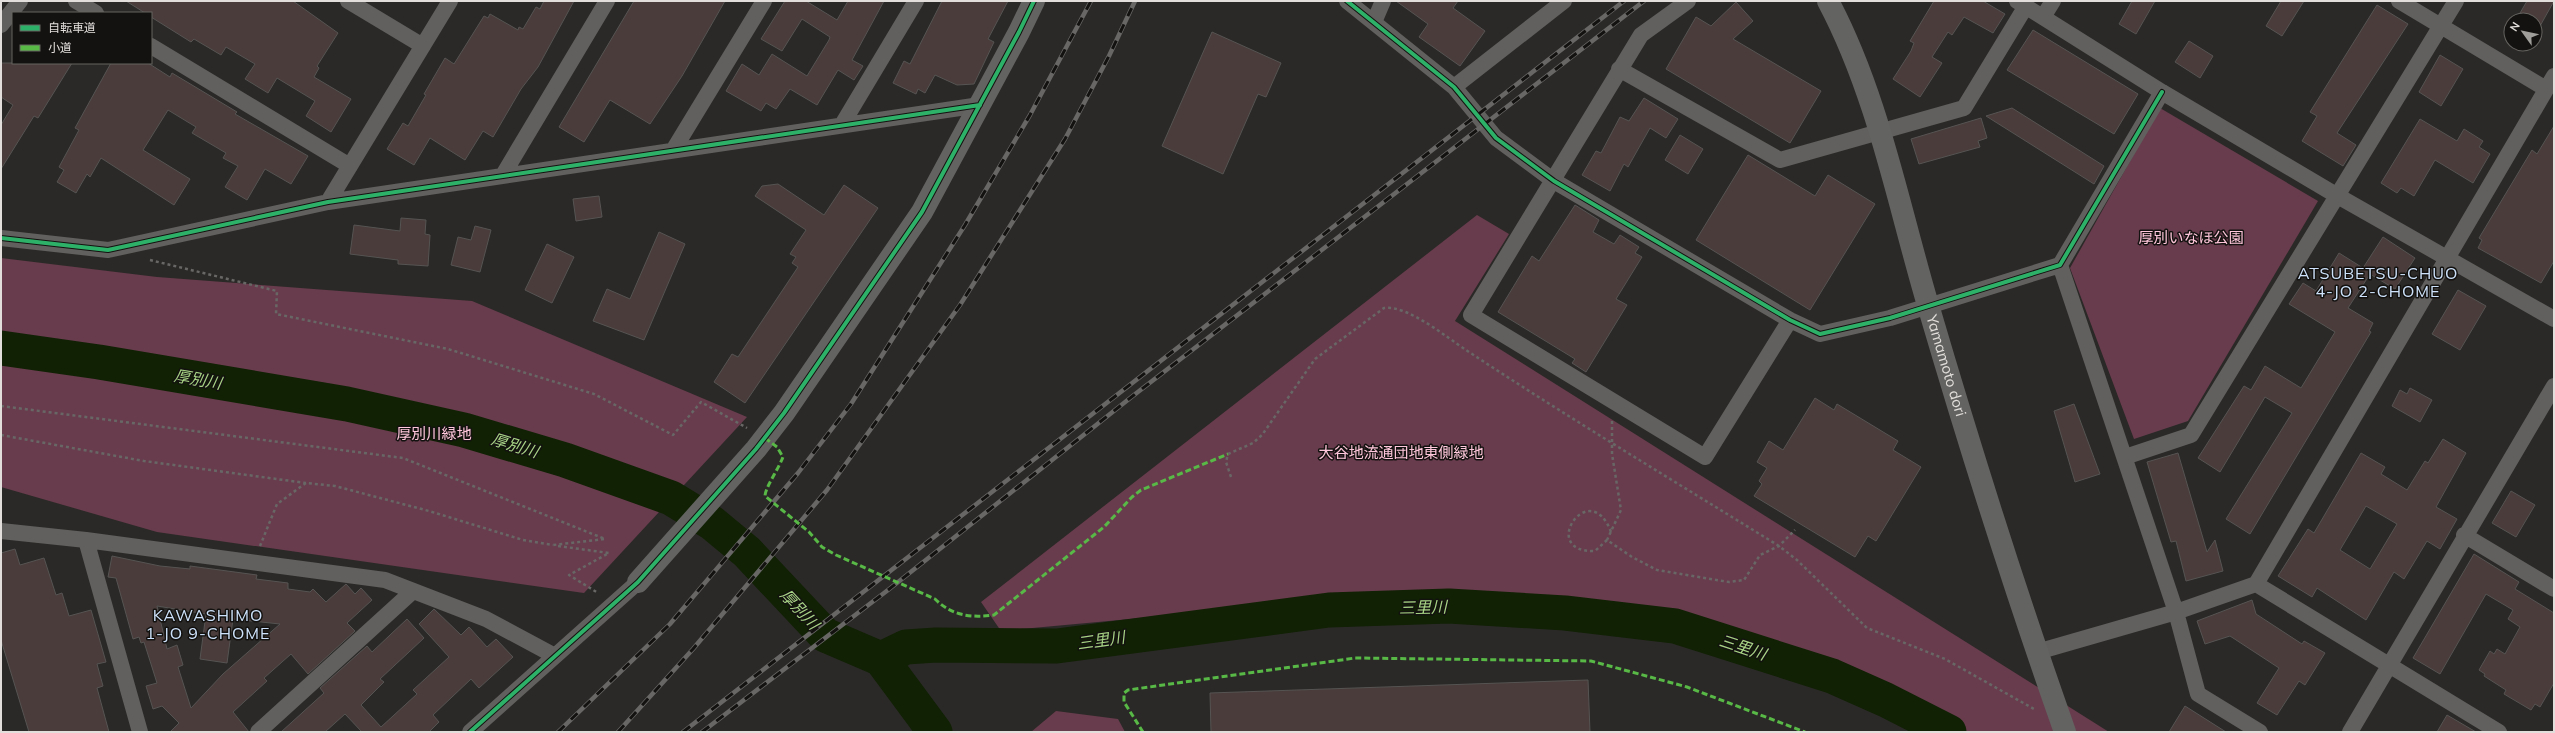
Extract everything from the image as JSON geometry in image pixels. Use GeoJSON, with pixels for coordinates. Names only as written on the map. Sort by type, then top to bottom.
{"type":"FeatureCollection","features":[{"type":"Feature","properties":{"kind":"street"},"geometry":{"type":"LineString","coordinates":[[1,25],[20,1]]}},
{"type":"Feature","properties":{"kind":"street"},"geometry":{"type":"LineString","coordinates":[[76,1],[94,12]]}},
{"type":"Feature","properties":{"kind":"street"},"geometry":{"type":"LineString","coordinates":[[348,1],[423,46]]}},
{"type":"Feature","properties":{"kind":"street"},"geometry":{"type":"LineString","coordinates":[[328,202],[450,1]]}},
{"type":"Feature","properties":{"kind":"street"},"geometry":{"type":"LineString","coordinates":[[503,175],[607,1]]}},
{"type":"Feature","properties":{"kind":"street"},"geometry":{"type":"LineString","coordinates":[[674,149],[764,1]]}},
{"type":"Feature","properties":{"kind":"street"},"geometry":{"type":"LineString","coordinates":[[844,123],[916,1]]}},
{"type":"Feature","properties":{"kind":"street"},"geometry":{"type":"LineString","coordinates":[[470,732],[638,582],[760,443],[784,413],[922,212],[1034,1]]}},
{"type":"Feature","properties":{"kind":"street"},"geometry":{"type":"LineString","coordinates":[[1347,1],[1454,87],[1496,138],[1554,181],[1790,320],[1820,334],[1890,318],[2060,265],[2162,92]]}},
{"type":"Feature","properties":{"kind":"street"},"geometry":{"type":"LineString","coordinates":[[1374,22],[1383,1]]}},
{"type":"Feature","properties":{"kind":"street"},"geometry":{"type":"LineString","coordinates":[[1454,87],[1564,1]]}},
{"type":"Feature","properties":{"kind":"street"},"geometry":{"type":"LineString","coordinates":[[1688,1],[1641,35],[1554,181],[1471,315],[1705,457],[1790,320]]}},
{"type":"Feature","properties":{"kind":"street","name":"Yamamoto dori"},"geometry":{"type":"LineString","coordinates":[[1828,1],[1843,30],[1880,132],[1928,306],[2037,652],[2065,732]]}},
{"type":"Feature","properties":{"kind":"street"},"geometry":{"type":"LineString","coordinates":[[2043,17],[2053,1]]}},
{"type":"Feature","properties":{"kind":"street"},"geometry":{"type":"LineString","coordinates":[[2037,652],[2176,612],[2256,584],[2550,82],[2440,26],[2399,1]]}},
{"type":"Feature","properties":{"kind":"street"},"geometry":{"type":"LineString","coordinates":[[2125,457],[2191,435],[2336,195],[2456,1]]}},
{"type":"Feature","properties":{"kind":"street"},"geometry":{"type":"LineString","coordinates":[[1619,70],[1780,160],[1964,108],[2022,3],[2162,92],[2336,195],[2554,319]]}},
{"type":"Feature","properties":{"kind":"street"},"geometry":{"type":"LineString","coordinates":[[152,47],[350,166]]}},
{"type":"Feature","properties":{"kind":"street"},"geometry":{"type":"LineString","coordinates":[[1,238],[108,250],[328,202],[844,123],[980,104]]}},
{"type":"Feature","properties":{"kind":"street"},"geometry":{"type":"LineString","coordinates":[[2060,265],[2176,612],[2198,694],[2260,732]]}},
{"type":"Feature","properties":{"kind":"street"},"geometry":{"type":"LineString","coordinates":[[2350,732],[2464,535],[2554,386]]}},
{"type":"Feature","properties":{"kind":"street"},"geometry":{"type":"LineString","coordinates":[[1,531],[86,540],[385,580],[486,619],[555,656]]}},
{"type":"Feature","properties":{"kind":"street"},"geometry":{"type":"LineString","coordinates":[[2464,535],[2554,589]]}},
{"type":"Feature","properties":{"kind":"street"},"geometry":{"type":"LineString","coordinates":[[86,540],[140,732]]}},
{"type":"Feature","properties":{"kind":"street"},"geometry":{"type":"LineString","coordinates":[[2256,584],[2500,732]]}},
{"type":"Feature","properties":{"kind":"street"},"geometry":{"type":"LineString","coordinates":[[258,732],[413,591]]}},
{"type":"Feature","properties":{"kind":"path"},"geometry":{"type":"LineString","coordinates":[[146,259],[276,291],[276,314],[448,349],[594,394],[673,435],[701,402],[760,443]]}},
{"type":"Feature","properties":{"kind":"path"},"geometry":{"type":"LineString","coordinates":[[1231,477],[1226,462],[1228,454],[1253,443],[1262,435],[1315,359],[1384,308],[1394,307],[1434,330],[1560,413],[1779,546],[1796,560],[1867,628],[1945,659],[2034,709]]}},
{"type":"Feature","properties":{"kind":"path"},"geometry":{"type":"LineString","coordinates":[[1611,532],[1606,521],[1593,512],[1586,511],[1577,515],[1570,523],[1568,532],[1570,541],[1576,547],[1586,552],[1595,551],[1607,540],[1611,532],[1622,510],[1612,454],[1612,400]]}},
{"type":"Feature","properties":{"kind":"path"},"geometry":{"type":"LineString","coordinates":[[1,406],[403,458],[605,539],[553,545]]}},
{"type":"Feature","properties":{"kind":"path"},"geometry":{"type":"LineString","coordinates":[[1,435],[144,461],[335,486],[430,511],[523,540],[609,553],[569,575],[614,603]]}},
{"type":"Feature","properties":{"kind":"path"},"geometry":{"type":"LineString","coordinates":[[254,562],[277,504],[306,483]]}},
{"type":"Feature","properties":{"kind":"path"},"geometry":{"type":"LineString","coordinates":[[1607,540],[1632,557],[1657,570],[1729,582],[1744,580],[1760,555],[1779,546],[1795,530]]}},
{"type":"Feature","properties":{"kind":"green space","name":"厚別いなほ公園"},"geometry":{"type":"Polygon","coordinates":[[[2160,108],[2318,201],[2188,421],[2134,439],[2070,268],[2160,108]]]}},
{"type":"Feature","properties":{"kind":"green space","name":"大谷地流通団地東側緑地"},"geometry":{"type":"Polygon","coordinates":[[[1477,215],[1509,234],[1455,321],[2109,732],[1957,732],[1818,658],[1683,614],[1548,596],[1413,593],[1001,631],[981,602],[1477,215]]]}},
{"type":"Feature","properties":{"kind":"green space","name":"厚別川緑地"},"geometry":{"type":"Polygon","coordinates":[[[1,258],[157,277],[472,301],[747,417],[584,593],[157,532],[1,487],[1,258]]]}},
{"type":"Feature","properties":{"kind":"green space"},"geometry":{"type":"Polygon","coordinates":[[[1056,711],[1118,719],[1125,732],[1031,732],[1056,711]]]}},
{"type":"Feature","properties":{"kind":"building"},"geometry":{"type":"Polygon","coordinates":[[[126,1],[293,1],[338,33],[317,66],[319,68],[314,77],[351,99],[331,132],[306,116],[315,101],[277,78],[268,93],[245,79],[255,64],[226,47],[221,55],[194,39],[191,42],[152,18],[152,12],[143,12],[126,1]]]}},
{"type":"Feature","properties":{"kind":"building"},"geometry":{"type":"Polygon","coordinates":[[[544,1],[574,1],[538,67],[521,89],[493,137],[483,131],[465,160],[430,138],[414,165],[387,149],[403,123],[408,126],[426,95],[424,94],[445,58],[454,64],[484,16],[488,18],[490,14],[518,30],[519,27],[523,29],[536,7],[540,9],[544,1]]]}},
{"type":"Feature","properties":{"kind":"building"},"geometry":{"type":"Polygon","coordinates":[[[634,1],[725,1],[682,76],[650,124],[610,100],[584,142],[559,127],[634,1]]]}},
{"type":"Feature","properties":{"kind":"building"},"geometry":{"type":"Polygon","coordinates":[[[785,1],[806,1],[837,20],[848,1],[884,1],[852,60],[863,66],[854,80],[838,70],[817,105],[790,89],[776,109],[766,103],[761,111],[726,91],[742,64],[759,75],[772,54],[807,76],[830,37],[802,19],[782,51],[761,39],[785,1]]]}},
{"type":"Feature","properties":{"kind":"building"},"geometry":{"type":"Polygon","coordinates":[[[942,1],[1008,1],[988,39],[994,42],[974,84],[957,85],[935,75],[925,93],[918,89],[916,94],[893,83],[904,61],[910,64],[942,1]]]}},
{"type":"Feature","properties":{"kind":"building"},"geometry":{"type":"Polygon","coordinates":[[[1396,1],[1458,1],[1453,8],[1485,31],[1460,66],[1419,37],[1428,24],[1396,1]]]}},
{"type":"Feature","properties":{"kind":"building"},"geometry":{"type":"Polygon","coordinates":[[[1934,1],[1983,1],[2005,14],[1993,33],[1964,17],[1952,35],[1948,32],[1932,57],[1942,63],[1920,97],[1893,79],[1911,51],[1914,43],[1910,41],[1934,1]]]}},
{"type":"Feature","properties":{"kind":"building"},"geometry":{"type":"Polygon","coordinates":[[[2132,1],[2155,1],[2136,34],[2119,24],[2132,1]]]}},
{"type":"Feature","properties":{"kind":"building"},"geometry":{"type":"Polygon","coordinates":[[[2281,1],[2304,1],[2282,36],[2266,26],[2281,1]]]}},
{"type":"Feature","properties":{"kind":"building"},"geometry":{"type":"Polygon","coordinates":[[[2527,1],[2554,1],[2543,21],[2543,12],[2521,12],[2527,1]]]}},
{"type":"Feature","properties":{"kind":"building"},"geometry":{"type":"Polygon","coordinates":[[[1736,2],[1753,21],[1733,39],[1821,91],[1790,143],[1666,69],[1696,17],[1711,26],[1736,2]]]}},
{"type":"Feature","properties":{"kind":"building"},"geometry":{"type":"Polygon","coordinates":[[[2377,5],[2408,24],[2337,133],[2356,145],[2343,166],[2302,141],[2317,116],[2310,112],[2377,5]]]}},
{"type":"Feature","properties":{"kind":"building"},"geometry":{"type":"Polygon","coordinates":[[[2033,30],[2138,94],[2114,134],[2007,70],[2033,30]]]}},
{"type":"Feature","properties":{"kind":"building"},"geometry":{"type":"Polygon","coordinates":[[[1212,32],[1281,63],[1266,97],[1258,94],[1223,174],[1162,146],[1212,32]]]}},
{"type":"Feature","properties":{"kind":"building"},"geometry":{"type":"Polygon","coordinates":[[[2189,41],[2213,56],[2200,78],[2175,62],[2189,41]]]}},
{"type":"Feature","properties":{"kind":"building"},"geometry":{"type":"Polygon","coordinates":[[[2440,55],[2463,69],[2441,106],[2419,92],[2440,55]]]}},
{"type":"Feature","properties":{"kind":"building"},"geometry":{"type":"Polygon","coordinates":[[[1,63],[71,64],[38,118],[34,116],[1,169],[1,125],[13,105],[1,97],[1,63]]]}},
{"type":"Feature","properties":{"kind":"building"},"geometry":{"type":"Polygon","coordinates":[[[110,64],[150,64],[170,77],[172,73],[237,112],[235,114],[308,156],[291,184],[265,169],[247,200],[225,187],[238,166],[223,158],[226,153],[192,133],[196,127],[168,110],[143,150],[190,179],[174,205],[101,158],[90,177],[87,174],[76,193],[57,182],[64,170],[59,167],[79,130],[75,128],[110,64]]]}},
{"type":"Feature","properties":{"kind":"building"},"geometry":{"type":"Polygon","coordinates":[[[1644,98],[1678,119],[1666,138],[1650,128],[1628,167],[1624,164],[1610,191],[1582,175],[1596,151],[1601,153],[1620,117],[1629,121],[1644,98]]]}},
{"type":"Feature","properties":{"kind":"building"},"geometry":{"type":"Polygon","coordinates":[[[2012,108],[2104,166],[2094,184],[1986,116],[2012,108]]]}},
{"type":"Feature","properties":{"kind":"building"},"geometry":{"type":"Polygon","coordinates":[[[1981,118],[1987,138],[1978,141],[1980,147],[1919,164],[1911,139],[1981,118]]]}},
{"type":"Feature","properties":{"kind":"building"},"geometry":{"type":"Polygon","coordinates":[[[2420,119],[2457,141],[2464,129],[2483,141],[2479,147],[2490,154],[2473,183],[2435,160],[2414,196],[2401,188],[2397,193],[2381,183],[2420,119]]]}},
{"type":"Feature","properties":{"kind":"building"},"geometry":{"type":"Polygon","coordinates":[[[2554,126],[2554,261],[2541,283],[2478,248],[2482,240],[2479,238],[2532,150],[2537,154],[2554,126]]]}},
{"type":"Feature","properties":{"kind":"building"},"geometry":{"type":"Polygon","coordinates":[[[1680,135],[1703,149],[1688,174],[1665,160],[1680,135]]]}},
{"type":"Feature","properties":{"kind":"building"},"geometry":{"type":"Polygon","coordinates":[[[1748,155],[1815,196],[1828,175],[1875,204],[1810,310],[1696,240],[1748,155]]]}},
{"type":"Feature","properties":{"kind":"building"},"geometry":{"type":"Polygon","coordinates":[[[778,184],[824,215],[844,185],[878,208],[745,403],[714,382],[732,354],[738,357],[798,267],[792,263],[796,257],[790,254],[806,230],[755,196],[762,186],[778,184]]]}},
{"type":"Feature","properties":{"kind":"building"},"geometry":{"type":"Polygon","coordinates":[[[599,196],[602,217],[576,221],[573,199],[599,196]]]}},
{"type":"Feature","properties":{"kind":"building"},"geometry":{"type":"Polygon","coordinates":[[[1575,205],[1599,220],[1593,232],[1614,244],[1620,235],[1639,247],[1635,253],[1642,257],[1616,299],[1627,305],[1586,372],[1572,363],[1575,359],[1498,312],[1532,256],[1539,261],[1575,205]]]}},
{"type":"Feature","properties":{"kind":"building"},"geometry":{"type":"Polygon","coordinates":[[[401,218],[426,220],[425,234],[430,235],[428,266],[398,264],[398,260],[350,254],[354,225],[400,231],[401,218]]]}},
{"type":"Feature","properties":{"kind":"building"},"geometry":{"type":"Polygon","coordinates":[[[475,226],[491,230],[480,272],[451,265],[458,237],[471,240],[475,226]]]}},
{"type":"Feature","properties":{"kind":"building"},"geometry":{"type":"Polygon","coordinates":[[[659,232],[685,244],[644,340],[593,321],[607,289],[630,299],[659,232]]]}},
{"type":"Feature","properties":{"kind":"building"},"geometry":{"type":"Polygon","coordinates":[[[2383,237],[2415,258],[2395,289],[2370,274],[2348,308],[2373,323],[2369,331],[2371,332],[2250,534],[2226,519],[2292,413],[2265,397],[2220,472],[2198,458],[2244,386],[2251,390],[2265,366],[2301,388],[2335,332],[2289,304],[2303,283],[2316,291],[2339,253],[2363,268],[2383,237]]]}},
{"type":"Feature","properties":{"kind":"building"},"geometry":{"type":"Polygon","coordinates":[[[547,244],[574,257],[552,303],[525,290],[547,244]]]}},
{"type":"Feature","properties":{"kind":"building"},"geometry":{"type":"Polygon","coordinates":[[[2458,290],[2486,306],[2460,350],[2432,334],[2458,290]]]}},
{"type":"Feature","properties":{"kind":"building"},"geometry":{"type":"Polygon","coordinates":[[[2410,388],[2432,400],[2420,422],[2392,406],[2400,390],[2407,394],[2410,388]]]}},
{"type":"Feature","properties":{"kind":"building"},"geometry":{"type":"Polygon","coordinates":[[[1815,398],[1834,410],[1837,404],[1898,441],[1893,450],[1921,467],[1876,541],[1868,536],[1855,557],[1754,496],[1762,484],[1759,481],[1767,468],[1757,462],[1769,441],[1783,450],[1815,398]]]}},
{"type":"Feature","properties":{"kind":"building"},"geometry":{"type":"Polygon","coordinates":[[[2074,404],[2100,474],[2075,482],[2054,411],[2074,404]]]}},
{"type":"Feature","properties":{"kind":"building"},"geometry":{"type":"Polygon","coordinates":[[[2443,439],[2466,453],[2436,507],[2457,519],[2440,549],[2427,541],[2404,579],[2394,572],[2366,620],[2317,588],[2312,597],[2278,576],[2308,529],[2314,533],[2361,453],[2385,467],[2381,474],[2407,490],[2425,461],[2428,463],[2443,439]],[[2366,506],[2340,550],[2370,569],[2397,524],[2366,506]]]}},
{"type":"Feature","properties":{"kind":"building"},"geometry":{"type":"Polygon","coordinates":[[[2178,453],[2207,552],[2215,540],[2223,571],[2186,581],[2176,541],[2171,542],[2147,462],[2178,453]]]}},
{"type":"Feature","properties":{"kind":"building"},"geometry":{"type":"Polygon","coordinates":[[[2511,491],[2535,505],[2516,537],[2492,523],[2511,491]]]}},
{"type":"Feature","properties":{"kind":"building"},"geometry":{"type":"Polygon","coordinates":[[[15,549],[20,565],[44,558],[56,595],[62,593],[69,616],[91,610],[106,662],[97,664],[103,686],[97,688],[109,732],[29,732],[1,640],[1,553],[15,549]]]}},
{"type":"Feature","properties":{"kind":"building"},"geometry":{"type":"Polygon","coordinates":[[[2474,554],[2519,582],[2515,589],[2554,613],[2554,683],[2540,707],[2535,704],[2531,710],[2504,694],[2506,690],[2484,676],[2485,674],[2479,670],[2490,651],[2494,654],[2497,649],[2505,654],[2520,627],[2508,619],[2513,610],[2486,594],[2440,674],[2413,658],[2474,554]]]}},
{"type":"Feature","properties":{"kind":"building"},"geometry":{"type":"Polygon","coordinates":[[[112,556],[160,566],[190,569],[190,566],[257,575],[256,579],[288,583],[288,589],[310,592],[313,589],[326,602],[346,584],[355,594],[361,588],[372,600],[347,623],[355,631],[308,674],[291,654],[264,678],[267,681],[233,712],[249,732],[170,732],[179,723],[162,706],[153,709],[146,686],[157,683],[144,642],[141,643],[139,637],[133,639],[116,578],[108,577],[112,556]],[[157,606],[167,649],[177,645],[183,665],[178,667],[191,708],[223,674],[280,624],[233,619],[227,663],[200,659],[206,614],[157,606]]]}},
{"type":"Feature","properties":{"kind":"building"},"geometry":{"type":"Polygon","coordinates":[[[2252,600],[2256,614],[2302,644],[2304,641],[2325,653],[2305,685],[2299,681],[2277,715],[2257,703],[2279,668],[2230,636],[2205,644],[2197,621],[2252,600]]]}},
{"type":"Feature","properties":{"kind":"building"},"geometry":{"type":"Polygon","coordinates":[[[434,609],[461,635],[469,627],[487,647],[496,639],[513,657],[479,688],[471,679],[433,715],[439,722],[429,732],[362,732],[345,714],[325,732],[281,732],[324,693],[320,688],[367,646],[372,652],[407,619],[424,638],[380,679],[384,682],[361,705],[381,727],[417,694],[413,690],[449,657],[419,624],[434,609]]]}},
{"type":"Feature","properties":{"kind":"building"},"geometry":{"type":"Polygon","coordinates":[[[1588,680],[1590,732],[1211,732],[1210,693],[1588,680]]]}},
{"type":"Feature","properties":{"kind":"building"},"geometry":{"type":"Polygon","coordinates":[[[2185,706],[2226,732],[2169,732],[2185,706]]]}},
{"type":"Feature","properties":{"kind":"building"},"geometry":{"type":"Polygon","coordinates":[[[2447,715],[2476,732],[2437,732],[2447,715]]]}},
{"type":"Feature","properties":{"kind":"waterway","name":"厚別川"},"geometry":{"type":"LineString","coordinates":[[1,348],[99,362],[347,404],[464,430],[565,460],[671,498],[712,523],[747,552],[825,635],[881,659],[935,732]]}},
{"type":"Feature","properties":{"kind":"waterway","name":"三里川"},"geometry":{"type":"LineString","coordinates":[[881,659],[906,647],[936,645],[1057,646],[1329,610],[1449,606],[1565,613],[1675,626],[1832,676],[1886,700],[1949,732]]}},
{"type":"Feature","properties":{"kind":"railway"},"geometry":{"type":"LineString","coordinates":[[558,732],[670,624],[798,473],[851,404],[965,225],[1030,115],[1091,1]]}},
{"type":"Feature","properties":{"kind":"railway"},"geometry":{"type":"LineString","coordinates":[[618,732],[693,649],[827,490],[960,305],[1065,139],[1109,56],[1135,1]]}},
{"type":"Feature","properties":{"kind":"railway"},"geometry":{"type":"LineString","coordinates":[[683,732],[1624,1]]}},
{"type":"Feature","properties":{"kind":"railway"},"geometry":{"type":"LineString","coordinates":[[702,732],[888,590],[1134,395],[1644,1]]}},
{"type":"Feature","properties":{"kind":"marked path"},"geometry":{"type":"LineString","coordinates":[[765,438],[777,447],[783,457],[767,488],[765,496],[809,532],[822,547],[836,555],[935,599],[948,609],[970,616],[994,615],[1104,527],[1132,497],[1141,490],[1228,454]]}},
{"type":"Feature","properties":{"kind":"marked path"},"geometry":{"type":"LineString","coordinates":[[1143,732],[1124,702],[1124,693],[1128,690],[1355,658],[1591,661],[1687,687],[1805,732]]}},
{"type":"Feature","properties":{"kind":"cycle path"},"geometry":{"type":"LineString","coordinates":[[470,732],[638,582],[756,449],[784,413],[922,212],[1019,32],[1034,1]]}},
{"type":"Feature","properties":{"kind":"cycle path"},"geometry":{"type":"LineString","coordinates":[[1347,1],[1454,87],[1496,138],[1554,181],[1790,320],[1820,334],[1890,318],[2060,265],[2162,92]]}},
{"type":"Feature","properties":{"kind":"cycle path"},"geometry":{"type":"LineString","coordinates":[[1,238],[108,250],[328,202],[980,105]]}},
{"type":"Feature","properties":{"kind":"district","name":"ATSUBETSU-CHUO 4-JO 2-CHOME"},"geometry":{"type":"Point","coordinates":[2378,282]}},
{"type":"Feature","properties":{"kind":"district","name":"KAWASHIMO 1-JO 9-CHOME"},"geometry":{"type":"Point","coordinates":[208,624]}}]}
